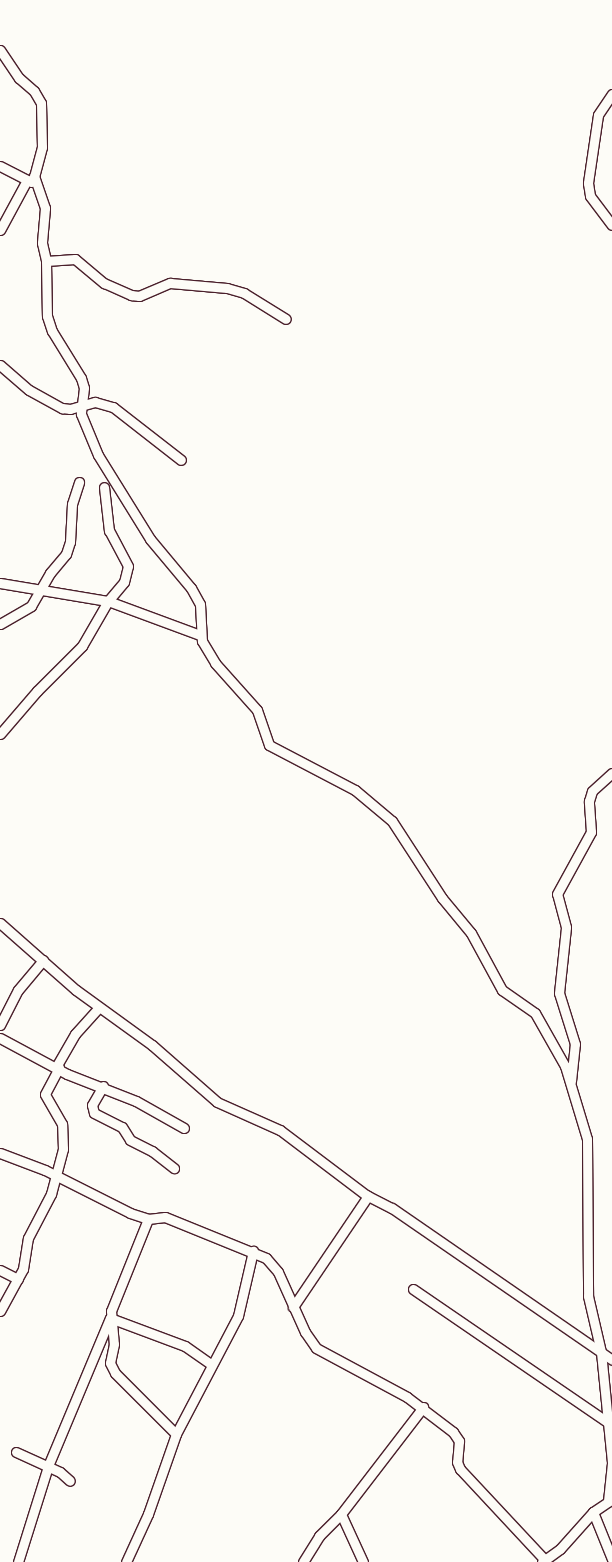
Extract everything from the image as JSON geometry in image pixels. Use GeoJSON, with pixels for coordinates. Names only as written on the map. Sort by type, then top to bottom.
{"type":"FeatureCollection","features":[{"type":"Feature","properties":{"kind":"street"},"geometry":{"type":"LineString","coordinates":[[0,50],[20,80],[34,91],[41,103],[42,147],[34,176],[45,208],[42,242],[46,261],[48,323],[81,378],[84,388],[83,420],[98,455],[150,539],[196,597],[201,610],[200,635],[215,663],[257,710],[269,745],[355,790],[392,821],[442,898],[471,933],[502,990],[535,1013],[548,1041],[563,1062],[587,1139],[588,1296],[601,1352],[612,1463],[610,1500],[593,1512],[560,1549],[544,1561],[460,1468],[458,1438],[423,1407],[319,1350],[304,1332],[278,1272],[266,1258],[165,1217],[148,1220],[56,1176],[0,1153]]}},
{"type":"Feature","properties":{"kind":"street"},"geometry":{"type":"LineString","coordinates":[[612,94],[598,116],[588,184],[590,196],[612,225]]}},
{"type":"Feature","properties":{"kind":"street"},"geometry":{"type":"LineString","coordinates":[[0,166],[37,186]]}},
{"type":"Feature","properties":{"kind":"street"},"geometry":{"type":"LineString","coordinates":[[0,230],[27,180]]}},
{"type":"Feature","properties":{"kind":"street"},"geometry":{"type":"LineString","coordinates":[[46,261],[75,259],[104,283],[131,295],[138,296],[170,283],[228,288],[244,293],[286,319]]}},
{"type":"Feature","properties":{"kind":"street"},"geometry":{"type":"LineString","coordinates":[[0,366],[29,390],[66,409],[102,402],[113,407],[181,460]]}},
{"type":"Feature","properties":{"kind":"street"},"geometry":{"type":"LineString","coordinates":[[0,624],[31,606],[69,547],[69,518],[79,482]]}},
{"type":"Feature","properties":{"kind":"street"},"geometry":{"type":"LineString","coordinates":[[0,734],[37,691],[82,646],[108,601],[124,582],[128,566],[109,531],[104,487]]}},
{"type":"Feature","properties":{"kind":"street"},"geometry":{"type":"LineString","coordinates":[[0,583],[17,588],[42,588],[72,598],[108,601],[200,635]]}},
{"type":"Feature","properties":{"kind":"street"},"geometry":{"type":"LineString","coordinates":[[570,1086],[575,1044],[559,992],[566,927],[557,894],[591,832],[589,801],[592,791],[611,777]]}},
{"type":"Feature","properties":{"kind":"street"},"geometry":{"type":"LineString","coordinates":[[0,923],[99,1007],[162,1053],[217,1102],[280,1130],[368,1196],[392,1208],[612,1360]]}},
{"type":"Feature","properties":{"kind":"street"},"geometry":{"type":"LineString","coordinates":[[0,1025],[18,990],[43,960]]}},
{"type":"Feature","properties":{"kind":"street"},"geometry":{"type":"LineString","coordinates":[[0,1311],[18,1278],[28,1238],[56,1176],[64,1130],[45,1094],[75,1034],[99,1007]]}},
{"type":"Feature","properties":{"kind":"street"},"geometry":{"type":"LineString","coordinates":[[0,1038],[58,1068],[103,1086],[184,1128]]}},
{"type":"Feature","properties":{"kind":"street"},"geometry":{"type":"LineString","coordinates":[[103,1086],[92,1105],[94,1113],[122,1127],[130,1140],[152,1151],[174,1168]]}},
{"type":"Feature","properties":{"kind":"street"},"geometry":{"type":"LineString","coordinates":[[293,1307],[368,1196]]}},
{"type":"Feature","properties":{"kind":"street"},"geometry":{"type":"LineString","coordinates":[[18,1562],[48,1466],[110,1318],[148,1220]]}},
{"type":"Feature","properties":{"kind":"street"},"geometry":{"type":"LineString","coordinates":[[126,1562],[148,1514],[176,1434],[211,1364],[238,1316],[253,1252]]}},
{"type":"Feature","properties":{"kind":"street"},"geometry":{"type":"LineString","coordinates":[[0,1270],[18,1278]]}},
{"type":"Feature","properties":{"kind":"street"},"geometry":{"type":"LineString","coordinates":[[414,1289],[607,1422]]}},
{"type":"Feature","properties":{"kind":"street"},"geometry":{"type":"LineString","coordinates":[[110,1318],[185,1346],[211,1364]]}},
{"type":"Feature","properties":{"kind":"street"},"geometry":{"type":"LineString","coordinates":[[110,1318],[114,1344],[110,1363],[115,1373],[176,1434]]}},
{"type":"Feature","properties":{"kind":"street"},"geometry":{"type":"LineString","coordinates":[[304,1562],[319,1536],[341,1514],[423,1407]]}},
{"type":"Feature","properties":{"kind":"street"},"geometry":{"type":"LineString","coordinates":[[16,1452],[48,1466],[70,1481]]}},
{"type":"Feature","properties":{"kind":"street"},"geometry":{"type":"LineString","coordinates":[[593,1512],[612,1559]]}},
{"type":"Feature","properties":{"kind":"street"},"geometry":{"type":"LineString","coordinates":[[341,1514],[363,1562]]}}]}
